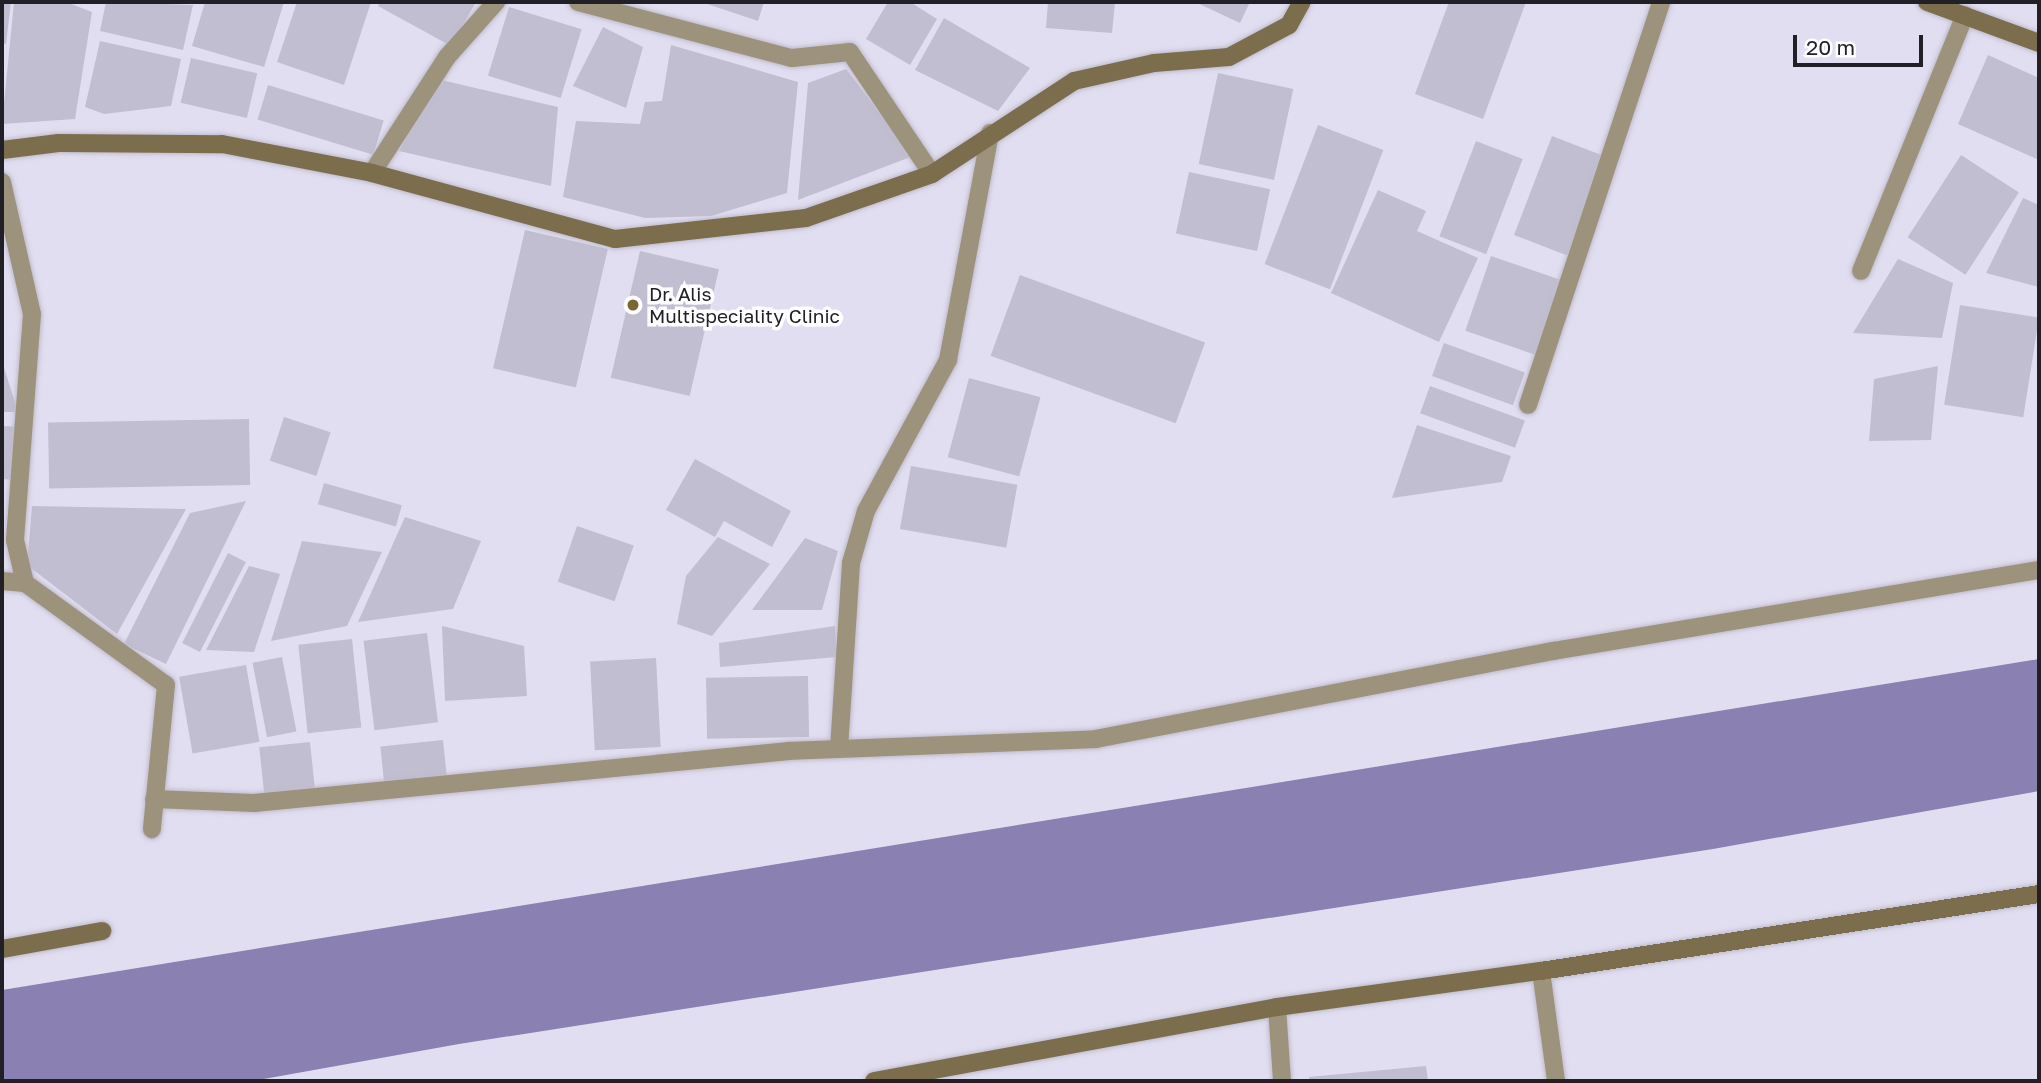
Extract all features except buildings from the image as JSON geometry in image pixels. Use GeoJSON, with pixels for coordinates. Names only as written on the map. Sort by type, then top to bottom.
{"type":"FeatureCollection","features":[{"type":"Feature","properties":{"kind":"street"},"geometry":{"type":"LineString","coordinates":[[372,173],[447,57],[496,2]]}},
{"type":"Feature","properties":{"kind":"street"},"geometry":{"type":"LineString","coordinates":[[578,2],[792,58],[850,52],[932,174]]}},
{"type":"Feature","properties":{"kind":"street"},"geometry":{"type":"LineString","coordinates":[[2,150],[59,143],[222,144],[372,173],[615,239],[806,218],[932,174],[990,133],[1074,81],[1154,63],[1229,57],[1289,25],[1302,2]]}},
{"type":"Feature","properties":{"kind":"street"},"geometry":{"type":"LineString","coordinates":[[1528,405],[1661,2]]}},
{"type":"Feature","properties":{"kind":"street"},"geometry":{"type":"LineString","coordinates":[[1927,2],[2039,43]]}},
{"type":"Feature","properties":{"kind":"street"},"geometry":{"type":"LineString","coordinates":[[1861,271],[1965,15]]}},
{"type":"Feature","properties":{"kind":"street"},"geometry":{"type":"LineString","coordinates":[[839,749],[850,563],[866,511],[948,360],[990,133]]}},
{"type":"Feature","properties":{"kind":"street"},"geometry":{"type":"LineString","coordinates":[[2,182],[33,314],[15,540],[25,583]]}},
{"type":"Feature","properties":{"kind":"street"},"geometry":{"type":"LineString","coordinates":[[154,799],[254,803],[839,749],[1096,738],[1554,651],[2039,570]]}},
{"type":"Feature","properties":{"kind":"street"},"geometry":{"type":"LineString","coordinates":[[2,581],[25,583],[166,685],[152,829]]}},
{"type":"Feature","properties":{"kind":"street"},"geometry":{"type":"LineString","coordinates":[[874,1081],[1277,1007],[1541,971],[2039,894]]}},
{"type":"Feature","properties":{"kind":"street"},"geometry":{"type":"LineString","coordinates":[[2,949],[102,931]]}},
{"type":"Feature","properties":{"kind":"street"},"geometry":{"type":"LineString","coordinates":[[1541,971],[1556,1081]]}},
{"type":"Feature","properties":{"kind":"street"},"geometry":{"type":"LineString","coordinates":[[1277,1007],[1282,1081]]}},
{"type":"Feature","properties":{"kind":"shaded area"},"geometry":{"type":"Polygon","coordinates":[[[2039,659],[2039,791],[1713,849],[459,1044],[252,1081],[2,1081],[2,990],[2039,659]]]}},
{"type":"Feature","properties":{"kind":"place","name":"Dr. Alis Multispeciality Clinic"},"geometry":{"type":"Point","coordinates":[633,305]}}]}
